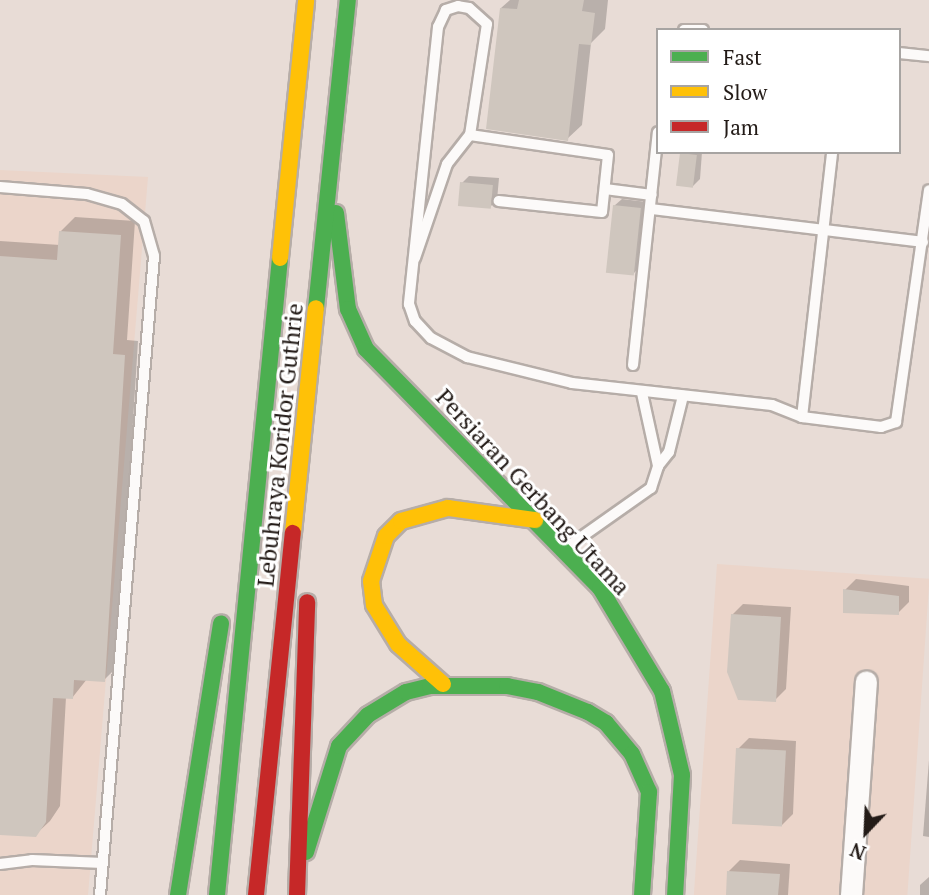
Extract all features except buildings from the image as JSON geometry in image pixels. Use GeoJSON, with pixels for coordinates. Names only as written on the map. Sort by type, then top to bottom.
{"type":"FeatureCollection","features":[{"type":"Feature","properties":{"kind":"main road","name":"Lebuhraya Koridor Guthrie"},"geometry":{"type":"LineString","coordinates":[[217,895],[306,0]]}},
{"type":"Feature","properties":{"kind":"main road","name":"Lebuhraya Koridor Guthrie"},"geometry":{"type":"LineString","coordinates":[[256,895],[348,0]]}},
{"type":"Feature","properties":{"kind":"main road","name":"Persiaran Gerbang Utama"},"geometry":{"type":"LineString","coordinates":[[331,172],[348,309],[361,340],[600,588],[662,691],[682,775],[675,895]]}},
{"type":"Feature","properties":{"kind":"main road"},"geometry":{"type":"LineString","coordinates":[[443,684],[398,644],[374,604],[371,581],[386,536],[401,521],[448,508],[535,520]]}},
{"type":"Feature","properties":{"kind":"main road"},"geometry":{"type":"LineString","coordinates":[[231,565],[254,517]]}},
{"type":"Feature","properties":{"kind":"main road"},"geometry":{"type":"LineString","coordinates":[[293,541],[304,570],[308,612],[297,895]]}},
{"type":"Feature","properties":{"kind":"main road"},"geometry":{"type":"LineString","coordinates":[[178,895],[224,601]]}},
{"type":"Feature","properties":{"kind":"main road"},"geometry":{"type":"LineString","coordinates":[[300,867],[329,771],[350,731],[406,692],[443,684],[538,692],[566,701],[606,723],[632,754],[649,792],[642,895]]}},
{"type":"Feature","properties":{"kind":"street"},"geometry":{"type":"LineString","coordinates":[[851,895],[866,682]]}},
{"type":"Feature","properties":{"kind":"lane"},"geometry":{"type":"LineString","coordinates":[[415,258],[447,164],[470,135],[487,24],[469,8],[458,6],[446,10],[438,27],[409,304],[415,321],[430,338],[467,357],[572,383],[642,393],[772,405],[802,417],[881,428],[896,422],[929,190]]}},
{"type":"Feature","properties":{"kind":"lane"},"geometry":{"type":"LineString","coordinates":[[901,53],[929,56]]}},
{"type":"Feature","properties":{"kind":"lane"},"geometry":{"type":"LineString","coordinates":[[470,135],[608,155],[603,212],[499,201]]}},
{"type":"Feature","properties":{"kind":"lane"},"geometry":{"type":"LineString","coordinates":[[634,365],[656,153]]}},
{"type":"Feature","properties":{"kind":"lane"},"geometry":{"type":"LineString","coordinates":[[802,417],[826,230],[832,154]]}},
{"type":"Feature","properties":{"kind":"lane"},"geometry":{"type":"LineString","coordinates":[[0,187],[88,194],[122,204],[144,221],[154,256],[100,895]]}},
{"type":"Feature","properties":{"kind":"lane"},"geometry":{"type":"LineString","coordinates":[[605,189],[652,195]]}},
{"type":"Feature","properties":{"kind":"lane"},"geometry":{"type":"LineString","coordinates":[[651,209],[923,242]]}},
{"type":"Feature","properties":{"kind":"lane"},"geometry":{"type":"LineString","coordinates":[[642,393],[658,466]]}},
{"type":"Feature","properties":{"kind":"lane"},"geometry":{"type":"LineString","coordinates":[[563,550],[651,488],[658,466],[669,452],[684,396]]}},
{"type":"Feature","properties":{"kind":"lane"},"geometry":{"type":"LineString","coordinates":[[0,864],[32,860],[103,863]]}},
{"type":"Feature","properties":{"kind":"shaded area"},"geometry":{"type":"Polygon","coordinates":[[[0,170],[148,177],[88,895],[0,895],[0,170]]]}},
{"type":"Feature","properties":{"kind":"shaded area"},"geometry":{"type":"Polygon","coordinates":[[[717,564],[929,579],[907,895],[694,895],[717,564]]]}},
{"type":"Feature","properties":{"kind":"traffic: fast"},"geometry":{"type":"LineString","coordinates":[[316,308],[348,0]]}},
{"type":"Feature","properties":{"kind":"traffic: fast"},"geometry":{"type":"LineString","coordinates":[[336,213],[348,309],[366,349],[600,588],[662,691],[682,775],[675,895]]}},
{"type":"Feature","properties":{"kind":"traffic: fast"},"geometry":{"type":"LineString","coordinates":[[217,895],[280,258]]}},
{"type":"Feature","properties":{"kind":"traffic: fast"},"geometry":{"type":"LineString","coordinates":[[178,895],[221,623]]}},
{"type":"Feature","properties":{"kind":"traffic: fast"},"geometry":{"type":"LineString","coordinates":[[306,852],[339,746],[368,715],[406,692],[430,686],[507,686],[538,692],[588,712],[606,723],[632,754],[649,792],[642,895]]}},
{"type":"Feature","properties":{"kind":"traffic: slow"},"geometry":{"type":"LineString","coordinates":[[280,258],[306,0]]}},
{"type":"Feature","properties":{"kind":"traffic: slow"},"geometry":{"type":"LineString","coordinates":[[293,533],[316,308]]}},
{"type":"Feature","properties":{"kind":"traffic: slow"},"geometry":{"type":"LineString","coordinates":[[443,684],[398,644],[374,605],[371,581],[386,536],[401,521],[448,508],[535,520]]}},
{"type":"Feature","properties":{"kind":"traffic: jam"},"geometry":{"type":"LineString","coordinates":[[256,895],[293,533]]}},
{"type":"Feature","properties":{"kind":"traffic: jam"},"geometry":{"type":"LineString","coordinates":[[297,895],[307,602]]}}]}
